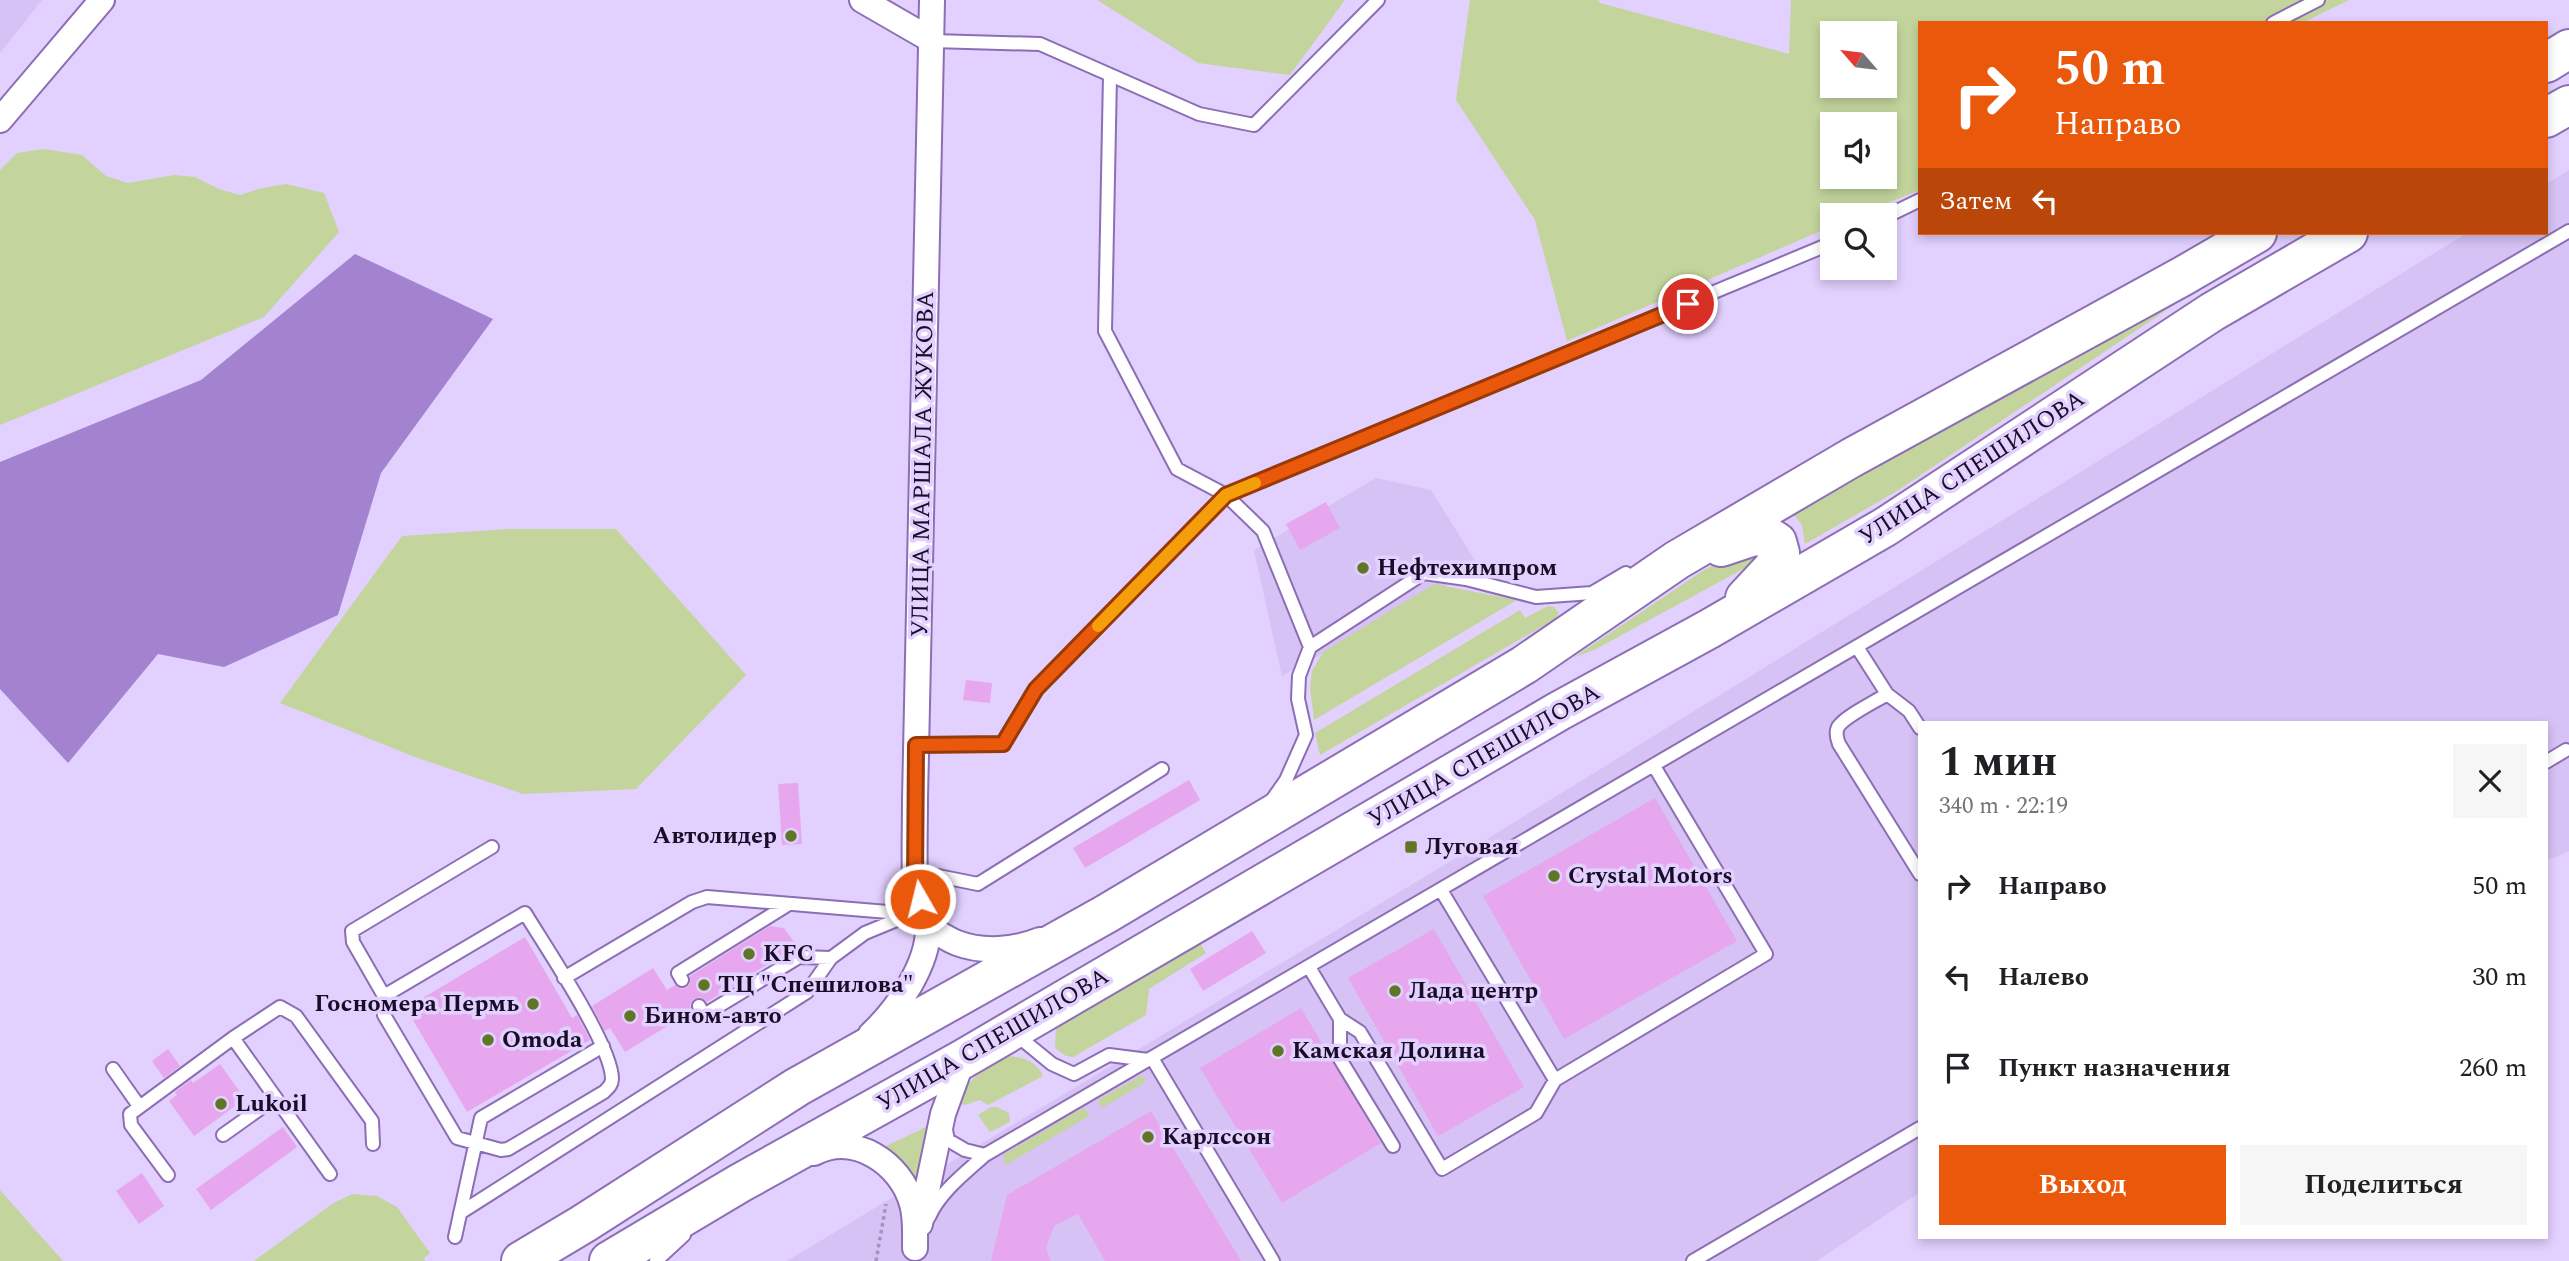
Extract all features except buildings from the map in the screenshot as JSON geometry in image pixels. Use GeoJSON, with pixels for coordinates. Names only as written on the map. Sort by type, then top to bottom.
{"type":"FeatureCollection","features":[{"type":"Feature","properties":{"kind":"main road"},"geometry":{"type":"LineString","coordinates":[[2548,62],[2569,49]]}},
{"type":"Feature","properties":{"kind":"main road"},"geometry":{"type":"LineString","coordinates":[[2548,117],[2569,105]]}},
{"type":"Feature","properties":{"kind":"main road"},"geometry":{"type":"LineString","coordinates":[[521,1261],[797,1087],[1106,914],[1524,665],[1677,560],[1851,458],[2253,235]]}},
{"type":"Feature","properties":{"kind":"main road","name":"УЛИЦА СПЕШИЛОВА"},"geometry":{"type":"LineString","coordinates":[[609,1261],[740,1183],[963,1059],[1559,711],[1709,629],[1885,527],[2212,312],[2345,235]]}},
{"type":"Feature","properties":{"kind":"main road"},"geometry":{"type":"LineString","coordinates":[[1677,560],[1751,537],[1766,535],[1777,542],[1780,553],[1773,568],[1755,590],[1709,629]]}},
{"type":"Feature","properties":{"kind":"street"},"geometry":{"type":"LineString","coordinates":[[0,120],[102,0]]}},
{"type":"Feature","properties":{"kind":"street"},"geometry":{"type":"LineString","coordinates":[[862,0],[933,41]]}},
{"type":"Feature","properties":{"kind":"street","name":"УЛИЦА МАРШАЛА ЖУКОВА"},"geometry":{"type":"LineString","coordinates":[[926,921],[915,884],[932,0]]}},
{"type":"Feature","properties":{"kind":"street"},"geometry":{"type":"LineString","coordinates":[[797,1087],[855,1049],[888,1019],[909,989],[922,956],[926,921],[957,943],[990,950],[1029,944],[1106,914]]}},
{"type":"Feature","properties":{"kind":"street"},"geometry":{"type":"LineString","coordinates":[[913,1254],[943,1114],[963,1059]]}},
{"type":"Feature","properties":{"kind":"street"},"geometry":{"type":"LineString","coordinates":[[740,1183],[799,1161],[824,1148],[845,1146],[870,1151],[890,1166],[912,1203],[913,1254]]}},
{"type":"Feature","properties":{"kind":"lane"},"geometry":{"type":"LineString","coordinates":[[933,41],[1040,44],[1199,114],[1254,125],[1378,0]]}},
{"type":"Feature","properties":{"kind":"lane"},"geometry":{"type":"LineString","coordinates":[[2277,21],[2318,0]]}},
{"type":"Feature","properties":{"kind":"lane"},"geometry":{"type":"LineString","coordinates":[[1110,75],[1105,331],[1177,469],[1226,495],[1263,531],[1310,647]]}},
{"type":"Feature","properties":{"kind":"lane"},"geometry":{"type":"LineString","coordinates":[[1897,211],[1918,201]]}},
{"type":"Feature","properties":{"kind":"lane"},"geometry":{"type":"LineString","coordinates":[[913,1254],[933,1208],[960,1177],[985,1155],[2569,232]]}},
{"type":"Feature","properties":{"kind":"lane"},"geometry":{"type":"LineString","coordinates":[[916,745],[1003,744],[1036,689],[1226,495],[1820,248]]}},
{"type":"Feature","properties":{"kind":"lane"},"geometry":{"type":"LineString","coordinates":[[1236,836],[1271,802],[1286,779],[1306,735],[1298,699],[1299,676],[1310,647],[1424,573],[1466,579],[1536,597],[1565,597],[1592,593],[1632,569],[1677,560]]}},
{"type":"Feature","properties":{"kind":"lane"},"geometry":{"type":"LineString","coordinates":[[1857,647],[1887,694],[1909,710],[1918,725]]}},
{"type":"Feature","properties":{"kind":"lane"},"geometry":{"type":"LineString","coordinates":[[1887,694],[1844,720],[1837,729],[1836,736],[1918,871]]}},
{"type":"Feature","properties":{"kind":"lane"},"geometry":{"type":"LineString","coordinates":[[2548,761],[2566,750]]}},
{"type":"Feature","properties":{"kind":"lane"},"geometry":{"type":"LineString","coordinates":[[1309,967],[1340,1019],[1360,1032],[1442,1170],[1536,1113],[1555,1080],[1766,954],[1654,766]]}},
{"type":"Feature","properties":{"kind":"lane"},"geometry":{"type":"LineString","coordinates":[[915,884],[933,875],[978,884],[1162,769]]}},
{"type":"Feature","properties":{"kind":"lane"},"geometry":{"type":"LineString","coordinates":[[384,996],[526,913],[603,1046],[612,1081],[610,1087],[508,1149],[501,1150],[457,1138],[384,1015],[384,996],[353,942],[352,931],[492,847]]}},
{"type":"Feature","properties":{"kind":"lane"},"geometry":{"type":"LineString","coordinates":[[1441,890],[1555,1080]]}},
{"type":"Feature","properties":{"kind":"lane"},"geometry":{"type":"LineString","coordinates":[[564,978],[699,899],[707,897],[926,921]]}},
{"type":"Feature","properties":{"kind":"lane"},"geometry":{"type":"LineString","coordinates":[[682,981],[678,973],[789,904]]}},
{"type":"Feature","properties":{"kind":"lane"},"geometry":{"type":"LineString","coordinates":[[460,1213],[807,992],[831,958],[865,933],[899,919]]}},
{"type":"Feature","properties":{"kind":"lane"},"geometry":{"type":"LineString","coordinates":[[699,1006],[704,1014],[799,957],[831,958]]}},
{"type":"Feature","properties":{"kind":"lane"},"geometry":{"type":"LineString","coordinates":[[168,1175],[129,1119],[130,1114],[280,1007],[296,1016],[372,1121],[373,1144]]}},
{"type":"Feature","properties":{"kind":"lane"},"geometry":{"type":"LineString","coordinates":[[1340,1019],[1340,1059],[1393,1146]]}},
{"type":"Feature","properties":{"kind":"lane"},"geometry":{"type":"LineString","coordinates":[[1011,1031],[1052,1065],[1074,1074],[1109,1055],[1150,1059]]}},
{"type":"Feature","properties":{"kind":"lane"},"geometry":{"type":"LineString","coordinates":[[233,1038],[330,1174]]}},
{"type":"Feature","properties":{"kind":"lane"},"geometry":{"type":"LineString","coordinates":[[456,1237],[481,1118],[603,1046]]}},
{"type":"Feature","properties":{"kind":"lane"},"geometry":{"type":"LineString","coordinates":[[1150,1059],[1273,1261]]}},
{"type":"Feature","properties":{"kind":"lane"},"geometry":{"type":"LineString","coordinates":[[113,1069],[139,1106]]}},
{"type":"Feature","properties":{"kind":"lane"},"geometry":{"type":"LineString","coordinates":[[223,1135],[275,1098]]}},
{"type":"Feature","properties":{"kind":"lane"},"geometry":{"type":"LineString","coordinates":[[943,1114],[948,1140],[965,1150],[985,1155]]}},
{"type":"Feature","properties":{"kind":"lane"},"geometry":{"type":"LineString","coordinates":[[1693,1261],[1918,1129]]}},
{"type":"Feature","properties":{"kind":"lane"},"geometry":{"type":"LineString","coordinates":[[656,1261],[740,1183]]}},
{"type":"Feature","properties":{"kind":"path"},"geometry":{"type":"LineString","coordinates":[[876,1261],[888,1192]]}},
{"type":"Feature","properties":{"kind":"shaded area"},"geometry":{"type":"Polygon","coordinates":[[[0,0],[42,0],[0,53],[0,0]]]}},
{"type":"Feature","properties":{"kind":"shaded area"},"geometry":{"type":"Polygon","coordinates":[[[2569,170],[2569,851],[2548,860],[2548,721],[1918,721],[1918,1193],[1817,1261],[787,1261],[1471,849],[2464,235],[2548,235],[2548,183],[2569,170]]]}},
{"type":"Feature","properties":{"kind":"shaded area"},"geometry":{"type":"Polygon","coordinates":[[[355,254],[493,319],[381,473],[338,615],[224,667],[158,654],[68,763],[0,689],[0,462],[201,380],[355,254]]]}},
{"type":"Feature","properties":{"kind":"shaded area"},"geometry":{"type":"Polygon","coordinates":[[[1376,478],[1431,490],[1479,567],[1282,676],[1254,550],[1376,478]]]}},
{"type":"Feature","properties":{"kind":"green space"},"geometry":{"type":"Polygon","coordinates":[[[1097,0],[1345,0],[1290,75],[1198,63],[1097,0]]]}},
{"type":"Feature","properties":{"kind":"green space"},"geometry":{"type":"Polygon","coordinates":[[[1470,0],[1598,0],[1600,3],[1789,54],[1791,0],[2349,0],[2306,21],[1918,21],[1918,191],[1888,203],[1820,203],[1820,231],[1567,341],[1535,220],[1456,100],[1470,0]]]}},
{"type":"Feature","properties":{"kind":"green space"},"geometry":{"type":"Polygon","coordinates":[[[44,149],[82,155],[106,176],[128,183],[174,175],[195,177],[219,189],[240,195],[286,184],[324,193],[339,232],[264,317],[0,425],[0,170],[17,153],[44,149]]]}},
{"type":"Feature","properties":{"kind":"green space"},"geometry":{"type":"Polygon","coordinates":[[[2192,293],[1897,491],[1805,544],[1802,525],[1789,509],[1868,462],[2192,293]]]}},
{"type":"Feature","properties":{"kind":"green space"},"geometry":{"type":"Polygon","coordinates":[[[509,529],[616,529],[746,675],[636,789],[523,794],[415,757],[280,703],[402,536],[509,529]]]}},
{"type":"Feature","properties":{"kind":"green space"},"geometry":{"type":"Polygon","coordinates":[[[1747,549],[1753,552],[1754,557],[1745,568],[1596,649],[1573,658],[1704,570],[1747,549]]]}},
{"type":"Feature","properties":{"kind":"green space"},"geometry":{"type":"Polygon","coordinates":[[[1434,584],[1517,600],[1314,720],[1310,688],[1312,671],[1323,652],[1434,584]]]}},
{"type":"Feature","properties":{"kind":"green space"},"geometry":{"type":"Polygon","coordinates":[[[1548,606],[1554,607],[1559,613],[1555,619],[1320,755],[1315,733],[1520,610],[1525,618],[1548,606]]]}},
{"type":"Feature","properties":{"kind":"green space"},"geometry":{"type":"Polygon","coordinates":[[[1199,941],[1206,953],[1149,989],[1146,1015],[1073,1057],[1066,1056],[1055,1048],[1056,1028],[1199,941]]]}},
{"type":"Feature","properties":{"kind":"green space"},"geometry":{"type":"Polygon","coordinates":[[[1006,1056],[1028,1060],[1043,1076],[988,1105],[980,1100],[964,1105],[957,1104],[971,1082],[1006,1056]]]}},
{"type":"Feature","properties":{"kind":"green space"},"geometry":{"type":"Polygon","coordinates":[[[1142,1075],[1146,1082],[1102,1108],[1098,1100],[1142,1075]]]}},
{"type":"Feature","properties":{"kind":"green space"},"geometry":{"type":"Polygon","coordinates":[[[991,1107],[1009,1113],[1010,1122],[990,1132],[978,1115],[991,1107]]]}},
{"type":"Feature","properties":{"kind":"green space"},"geometry":{"type":"Polygon","coordinates":[[[1084,1107],[1089,1116],[1006,1165],[1003,1155],[1084,1107]]]}},
{"type":"Feature","properties":{"kind":"green space"},"geometry":{"type":"Polygon","coordinates":[[[930,1125],[922,1192],[882,1148],[930,1125]]]}},
{"type":"Feature","properties":{"kind":"green space"},"geometry":{"type":"Polygon","coordinates":[[[0,1190],[63,1261],[0,1261],[0,1190]]]}},
{"type":"Feature","properties":{"kind":"green space"},"geometry":{"type":"Polygon","coordinates":[[[352,1194],[377,1196],[397,1207],[430,1253],[424,1258],[425,1261],[254,1261],[332,1204],[352,1194]]]}},
{"type":"Feature","properties":{"kind":"slow traffic"},"geometry":{"type":"LineString","coordinates":[[1098,626],[1226,495],[1255,483]]}},
{"type":"Feature","properties":{"kind":"place","name":"Нефтехимпром"},"geometry":{"type":"Point","coordinates":[1363,568]}},
{"type":"Feature","properties":{"kind":"place","name":"Автолидер"},"geometry":{"type":"Point","coordinates":[791,836]}},
{"type":"Feature","properties":{"kind":"place","name":"Луговая"},"geometry":{"type":"Point","coordinates":[1411,847]}},
{"type":"Feature","properties":{"kind":"place","name":"Crystal Motors"},"geometry":{"type":"Point","coordinates":[1554,876]}},
{"type":"Feature","properties":{"kind":"place","name":"KFC"},"geometry":{"type":"Point","coordinates":[749,954]}},
{"type":"Feature","properties":{"kind":"place","name":"ТЦ \"Спешилова\""},"geometry":{"type":"Point","coordinates":[704,985]}},
{"type":"Feature","properties":{"kind":"place","name":"Лада центр"},"geometry":{"type":"Point","coordinates":[1395,991]}},
{"type":"Feature","properties":{"kind":"place","name":"Госномера Пермь"},"geometry":{"type":"Point","coordinates":[533,1004]}},
{"type":"Feature","properties":{"kind":"place","name":"Бином-авто"},"geometry":{"type":"Point","coordinates":[630,1016]}},
{"type":"Feature","properties":{"kind":"place","name":"Omoda"},"geometry":{"type":"Point","coordinates":[488,1040]}},
{"type":"Feature","properties":{"kind":"place","name":"Камская Долина"},"geometry":{"type":"Point","coordinates":[1278,1051]}},
{"type":"Feature","properties":{"kind":"place","name":"Lukoil"},"geometry":{"type":"Point","coordinates":[221,1104]}},
{"type":"Feature","properties":{"kind":"place","name":"Карлссон"},"geometry":{"type":"Point","coordinates":[1148,1137]}},
{"type":"Feature","properties":{"kind":"route"},"geometry":{"type":"LineString","coordinates":[[920,899],[915,884],[916,745],[1003,744],[1036,689],[1226,495],[1688,304]]}}]}
